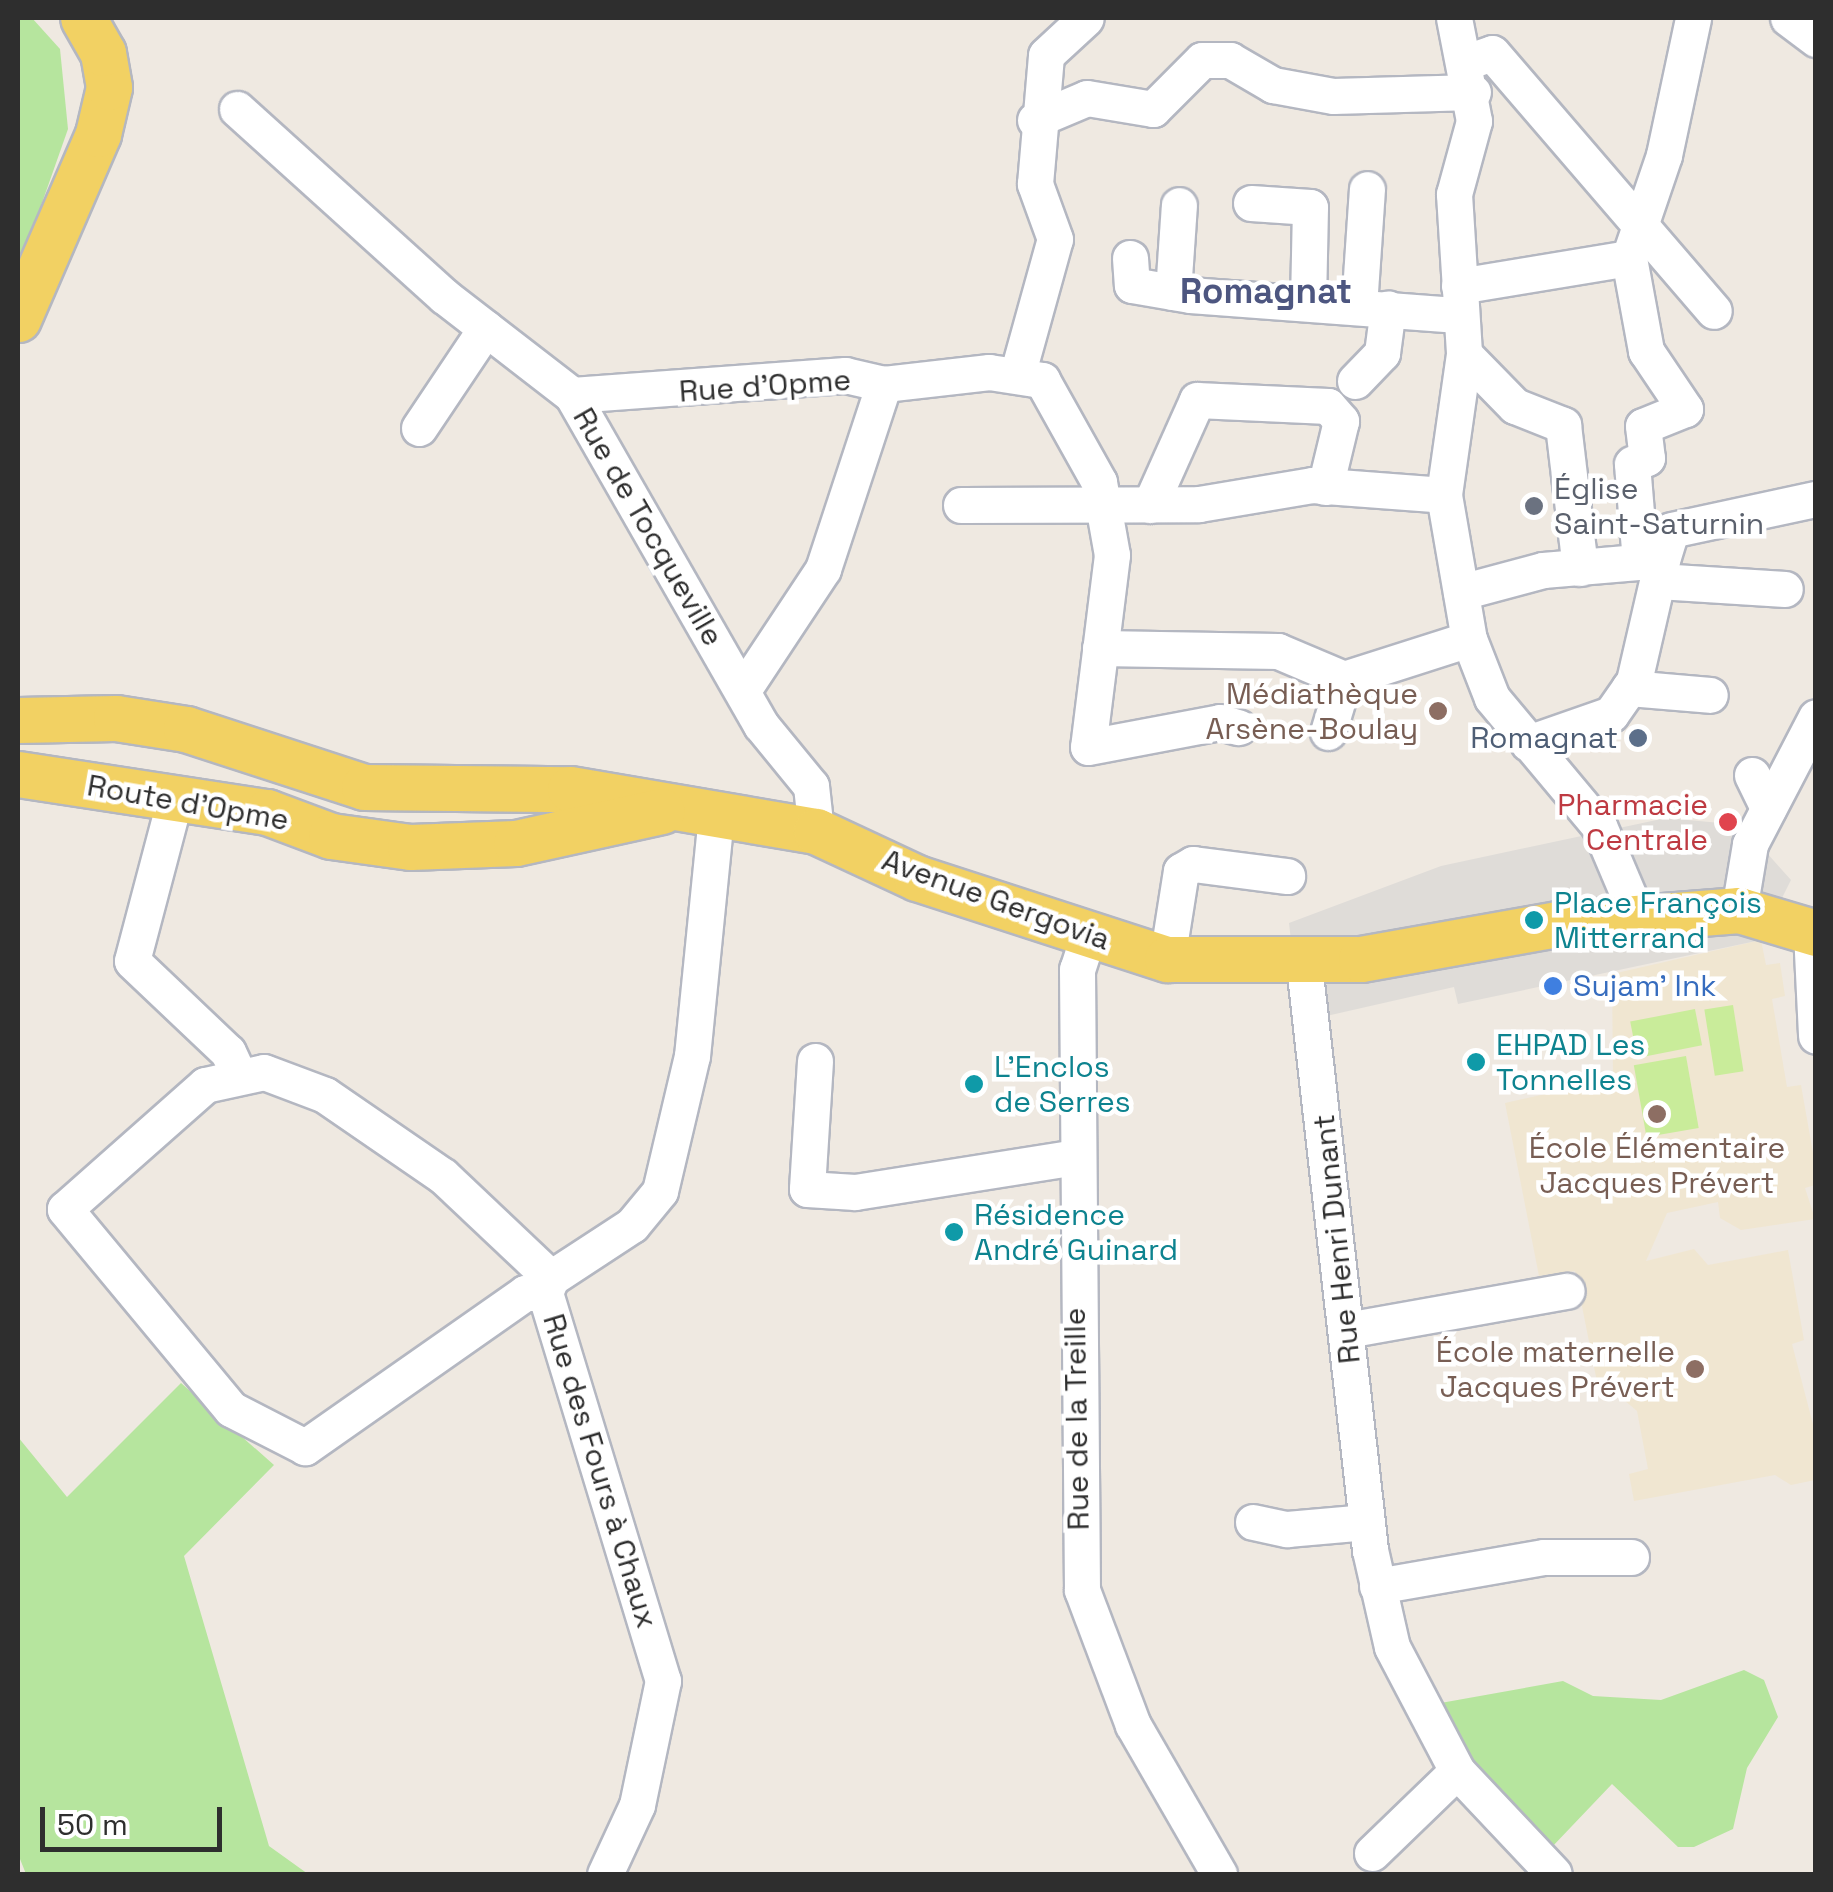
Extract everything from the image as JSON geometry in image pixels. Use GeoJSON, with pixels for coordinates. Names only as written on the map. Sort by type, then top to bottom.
{"type":"FeatureCollection","features":[{"type":"Feature","properties":{"kind":"main road"},"geometry":{"type":"LineString","coordinates":[[18,320],[98,134],[108,87],[103,52],[82,18]]}},
{"type":"Feature","properties":{"kind":"main road","name":"Route d'Opme"},"geometry":{"type":"LineString","coordinates":[[25,719],[186,729],[364,787],[463,792]]}},
{"type":"Feature","properties":{"kind":"main road"},"geometry":{"type":"LineString","coordinates":[[174,802],[154,765],[164,738],[186,729]]}},
{"type":"Feature","properties":{"kind":"main road","name":"Route d'Opme"},"geometry":{"type":"LineString","coordinates":[[19,777],[174,802],[267,812],[376,844],[470,848]]}},
{"type":"Feature","properties":{"kind":"main road"},"geometry":{"type":"LineString","coordinates":[[570,789],[578,806],[572,834]]}},
{"type":"Feature","properties":{"kind":"main road","name":"Avenue Gergovia"},"geometry":{"type":"LineString","coordinates":[[463,792],[570,789],[816,831],[918,878],[1166,959],[1315,957]]}},
{"type":"Feature","properties":{"kind":"main road","name":"Avenue Gergovia"},"geometry":{"type":"LineString","coordinates":[[470,848],[572,834],[669,808]]}},
{"type":"Feature","properties":{"kind":"main road"},"geometry":{"type":"LineString","coordinates":[[1315,957],[1638,918],[1739,910],[1813,932]]}},
{"type":"Feature","properties":{"kind":"street"},"geometry":{"type":"LineString","coordinates":[[1086,18],[1046,56],[1036,120],[1036,184],[1054,239],[1018,372],[1042,380],[1063,410],[1103,506],[1112,555],[1088,747],[1220,722],[1238,726]]}},
{"type":"Feature","properties":{"kind":"street"},"geometry":{"type":"LineString","coordinates":[[1454,18],[1471,76],[1454,194],[1464,354],[1444,496],[1469,639],[1492,698],[1599,826],[1638,918]]}},
{"type":"Feature","properties":{"kind":"street"},"geometry":{"type":"LineString","coordinates":[[1653,568],[1632,464],[1647,458],[1642,426],[1685,408],[1646,351],[1635,246],[1692,18]]}},
{"type":"Feature","properties":{"kind":"street"},"geometry":{"type":"LineString","coordinates":[[1788,18],[1816,38]]}},
{"type":"Feature","properties":{"kind":"street"},"geometry":{"type":"LineString","coordinates":[[1036,120],[1087,98],[1153,109],[1202,60],[1230,60],[1273,86],[1333,96],[1471,76],[1492,53],[1635,246],[1714,311]]}},
{"type":"Feature","properties":{"kind":"street","name":"Rue de Tocqueville"},"geometry":{"type":"LineString","coordinates":[[237,110],[486,328],[572,394],[743,690],[811,786],[816,831]]}},
{"type":"Feature","properties":{"kind":"street"},"geometry":{"type":"LineString","coordinates":[[1355,380],[1382,353],[1373,307],[1367,189]]}},
{"type":"Feature","properties":{"kind":"street"},"geometry":{"type":"LineString","coordinates":[[1251,203],[1310,207],[1308,302]]}},
{"type":"Feature","properties":{"kind":"street"},"geometry":{"type":"LineString","coordinates":[[1179,205],[1181,293]]}},
{"type":"Feature","properties":{"kind":"street"},"geometry":{"type":"LineString","coordinates":[[1130,258],[1132,284],[1181,293],[1373,307],[1458,300],[1635,246]]}},
{"type":"Feature","properties":{"kind":"street"},"geometry":{"type":"LineString","coordinates":[[419,428],[486,328]]}},
{"type":"Feature","properties":{"kind":"street"},"geometry":{"type":"LineString","coordinates":[[1464,354],[1515,406],[1563,426],[1580,568]]}},
{"type":"Feature","properties":{"kind":"street","name":"Rue d'Opme"},"geometry":{"type":"LineString","coordinates":[[572,394],[844,375],[884,384],[1018,372]]}},
{"type":"Feature","properties":{"kind":"street"},"geometry":{"type":"LineString","coordinates":[[743,690],[822,569],[884,384]]}},
{"type":"Feature","properties":{"kind":"street"},"geometry":{"type":"LineString","coordinates":[[1150,505],[1197,400],[1328,406],[1341,421],[1324,487]]}},
{"type":"Feature","properties":{"kind":"street"},"geometry":{"type":"LineString","coordinates":[[961,505],[1150,505],[1324,487],[1444,496]]}},
{"type":"Feature","properties":{"kind":"street"},"geometry":{"type":"LineString","coordinates":[[1528,742],[1611,714],[1632,684],[1653,568],[1670,530],[1816,499]]}},
{"type":"Feature","properties":{"kind":"street"},"geometry":{"type":"LineString","coordinates":[[1460,592],[1580,568],[1653,568],[1785,589]]}},
{"type":"Feature","properties":{"kind":"street"},"geometry":{"type":"LineString","coordinates":[[1100,648],[1278,652],[1344,678],[1469,639]]}},
{"type":"Feature","properties":{"kind":"street"},"geometry":{"type":"LineString","coordinates":[[1328,732],[1344,678]]}},
{"type":"Feature","properties":{"kind":"street"},"geometry":{"type":"LineString","coordinates":[[1632,684],[1710,695]]}},
{"type":"Feature","properties":{"kind":"street"},"geometry":{"type":"LineString","coordinates":[[1739,910],[1750,844],[1816,717]]}},
{"type":"Feature","properties":{"kind":"street","name":"Route d'Opme"},"geometry":{"type":"LineString","coordinates":[[19,777],[25,719]]}},
{"type":"Feature","properties":{"kind":"street"},"geometry":{"type":"LineString","coordinates":[[1752,775],[1768,808]]}},
{"type":"Feature","properties":{"kind":"street"},"geometry":{"type":"LineString","coordinates":[[174,802],[132,960],[228,1052],[238,1073]]}},
{"type":"Feature","properties":{"kind":"street","name":"Rue des Fours à Chaux"},"geometry":{"type":"LineString","coordinates":[[605,1874],[637,1804],[664,1681],[548,1286],[632,1225],[660,1190],[692,1056],[716,816]]}},
{"type":"Feature","properties":{"kind":"street"},"geometry":{"type":"LineString","coordinates":[[1166,959],[1181,871],[1193,864],[1287,876]]}},
{"type":"Feature","properties":{"kind":"street"},"geometry":{"type":"LineString","coordinates":[[1813,932],[1816,1036]]}},
{"type":"Feature","properties":{"kind":"street","name":"Rue de la Treille"},"geometry":{"type":"LineString","coordinates":[[1089,933],[1077,969],[1082,1590],[1133,1725],[1218,1874]]}},
{"type":"Feature","properties":{"kind":"street","name":"Rue Henri Dunant"},"geometry":{"type":"LineString","coordinates":[[1315,957],[1347,1330],[1377,1586],[1408,1690],[1457,1771],[1554,1874]]}},
{"type":"Feature","properties":{"kind":"street"},"geometry":{"type":"LineString","coordinates":[[815,1061],[806,1189],[854,1192],[1076,1157]]}},
{"type":"Feature","properties":{"kind":"street"},"geometry":{"type":"LineString","coordinates":[[238,1073],[290,1078],[325,1095],[443,1176],[548,1286],[525,1292],[305,1447],[275,1440],[231,1409],[66,1209],[177,1106],[238,1073]]}},
{"type":"Feature","properties":{"kind":"street"},"geometry":{"type":"LineString","coordinates":[[1347,1330],[1567,1291]]}},
{"type":"Feature","properties":{"kind":"street"},"geometry":{"type":"LineString","coordinates":[[1253,1522],[1288,1530],[1368,1522]]}},
{"type":"Feature","properties":{"kind":"street"},"geometry":{"type":"LineString","coordinates":[[1377,1586],[1544,1557],[1631,1557]]}},
{"type":"Feature","properties":{"kind":"street"},"geometry":{"type":"LineString","coordinates":[[1372,1854],[1457,1771]]}},
{"type":"Feature","properties":{"kind":"shaded area","name":"Place François Mitterrand"},"geometry":{"type":"Polygon","coordinates":[[[1666,818],[1742,825],[1791,880],[1761,940],[1458,1004],[1454,987],[1300,1022],[1289,923],[1441,866],[1666,818]]]}},
{"type":"Feature","properties":{"kind":"shaded area"},"geometry":{"type":"Polygon","coordinates":[[[1761,940],[1766,965],[1780,963],[1785,996],[1772,999],[1787,1087],[1801,1085],[1816,1170],[1815,1185],[1805,1188],[1815,1219],[1741,1230],[1720,1218],[1718,1202],[1667,1213],[1646,1261],[1694,1249],[1708,1265],[1788,1250],[1804,1340],[1792,1344],[1815,1432],[1815,1480],[1791,1485],[1775,1475],[1634,1501],[1629,1474],[1648,1469],[1637,1411],[1618,1395],[1600,1397],[1575,1271],[1539,1276],[1505,1103],[1613,1079],[1612,974],[1761,940]]]}},
{"type":"Feature","properties":{"kind":"green space"},"geometry":{"type":"Polygon","coordinates":[[[18,18],[32,18],[60,49],[68,129],[18,271],[18,18]]]}},
{"type":"Feature","properties":{"kind":"green space"},"geometry":{"type":"Polygon","coordinates":[[[1733,1005],[1743,1071],[1715,1076],[1704,1010],[1733,1005]]]}},
{"type":"Feature","properties":{"kind":"green space"},"geometry":{"type":"Polygon","coordinates":[[[1695,1009],[1702,1045],[1637,1058],[1630,1022],[1695,1009]]]}},
{"type":"Feature","properties":{"kind":"green space"},"geometry":{"type":"Polygon","coordinates":[[[1686,1056],[1699,1128],[1646,1137],[1634,1065],[1686,1056]]]}},
{"type":"Feature","properties":{"kind":"green space"},"geometry":{"type":"Polygon","coordinates":[[[181,1383],[274,1465],[184,1556],[269,1846],[308,1874],[26,1874],[18,1854],[18,1437],[67,1497],[181,1383]]]}},
{"type":"Feature","properties":{"kind":"green space"},"geometry":{"type":"Polygon","coordinates":[[[1744,1670],[1764,1680],[1778,1717],[1747,1768],[1733,1829],[1694,1847],[1678,1847],[1612,1784],[1551,1848],[1472,1765],[1435,1704],[1563,1681],[1593,1696],[1661,1700],[1744,1670]]]}},
{"type":"Feature","properties":{"kind":"place","name":"Église Saint-Saturnin"},"geometry":{"type":"Point","coordinates":[1534,506]}},
{"type":"Feature","properties":{"kind":"place","name":"Médiathèque Arsène-Boulay"},"geometry":{"type":"Point","coordinates":[1438,711]}},
{"type":"Feature","properties":{"kind":"place","name":"Romagnat"},"geometry":{"type":"Point","coordinates":[1638,738]}},
{"type":"Feature","properties":{"kind":"place","name":"Pharmacie Centrale"},"geometry":{"type":"Point","coordinates":[1728,822]}},
{"type":"Feature","properties":{"kind":"place","name":"Place François Mitterrand"},"geometry":{"type":"Point","coordinates":[1534,920]}},
{"type":"Feature","properties":{"kind":"place","name":"Sujam' Ink"},"geometry":{"type":"Point","coordinates":[1553,986]}},
{"type":"Feature","properties":{"kind":"place","name":"EHPAD Les Tonnelles"},"geometry":{"type":"Point","coordinates":[1476,1062]}},
{"type":"Feature","properties":{"kind":"place","name":"L'Enclos de Serres"},"geometry":{"type":"Point","coordinates":[974,1084]}},
{"type":"Feature","properties":{"kind":"place","name":"École Élémentaire Jacques Prévert"},"geometry":{"type":"Point","coordinates":[1657,1114]}},
{"type":"Feature","properties":{"kind":"place","name":"Résidence André Guinard"},"geometry":{"type":"Point","coordinates":[954,1232]}},
{"type":"Feature","properties":{"kind":"place","name":"École maternelle Jacques Prévert"},"geometry":{"type":"Point","coordinates":[1695,1369]}},
{"type":"Feature","properties":{"kind":"district","name":"Romagnat"},"geometry":{"type":"Point","coordinates":[1266,291]}}]}
